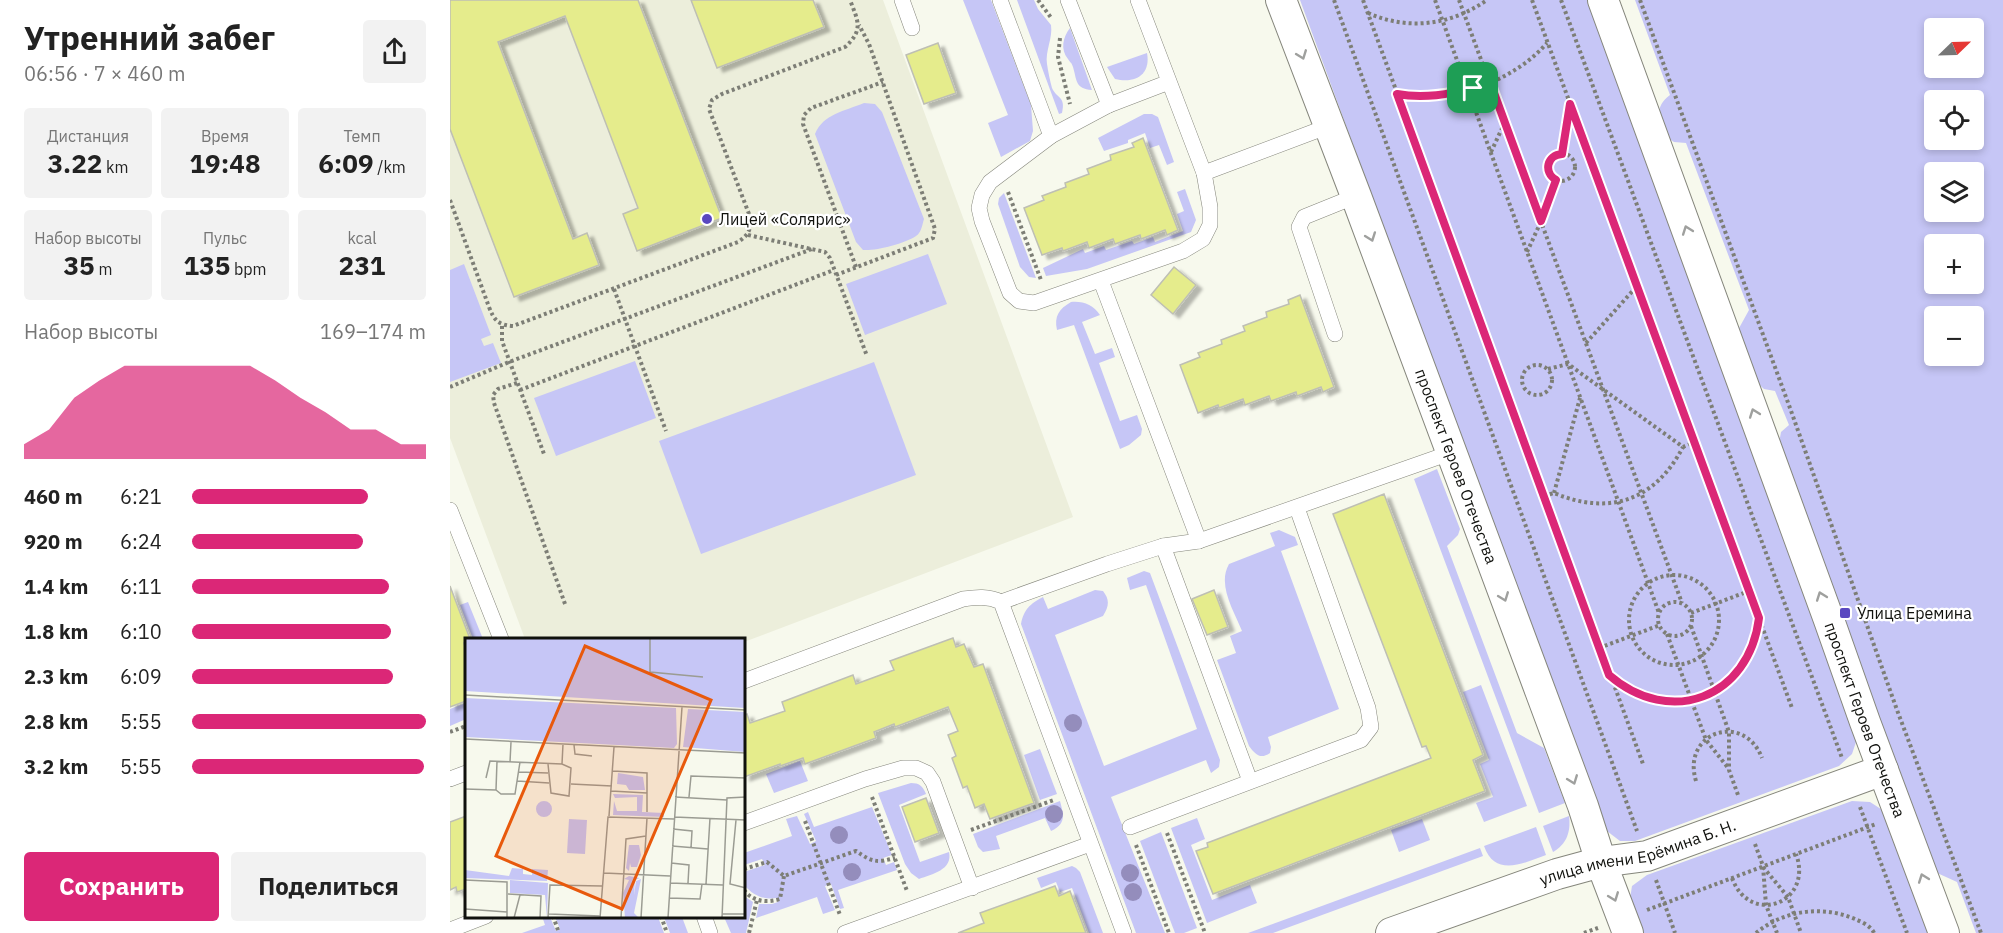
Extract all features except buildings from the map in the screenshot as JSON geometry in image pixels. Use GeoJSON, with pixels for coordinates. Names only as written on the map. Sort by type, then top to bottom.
{"type":"FeatureCollection","features":[{"type":"Feature","properties":{"kind":"street","name":"проспект Героев Отечества"},"geometry":{"type":"LineString","coordinates":[[1281,0],[1583,806],[1625,926]]}},
{"type":"Feature","properties":{"kind":"street","name":"проспект Героев Отечества"},"geometry":{"type":"LineString","coordinates":[[1603,0],[1944,933]]}},
{"type":"Feature","properties":{"kind":"street","name":"улица имени Ерёмина Б. Н."},"geometry":{"type":"LineString","coordinates":[[1391,933],[1557,874],[1601,862],[1647,856],[1883,770]]}},
{"type":"Feature","properties":{"kind":"lane"},"geometry":{"type":"LineString","coordinates":[[902,0],[912,28]]}},
{"type":"Feature","properties":{"kind":"lane"},"geometry":{"type":"LineString","coordinates":[[1000,0],[1051,136]]}},
{"type":"Feature","properties":{"kind":"lane"},"geometry":{"type":"LineString","coordinates":[[1068,0],[1109,105]]}},
{"type":"Feature","properties":{"kind":"lane"},"geometry":{"type":"LineString","coordinates":[[1138,0],[1204,173],[1210,207],[1210,225],[1203,239],[1184,251],[1046,299],[1028,303],[1019,301],[1010,293],[982,221],[979,208],[981,195],[990,182],[1051,136],[1109,105],[1169,82]]}},
{"type":"Feature","properties":{"kind":"lane"},"geometry":{"type":"LineString","coordinates":[[1204,173],[1329,126]]}},
{"type":"Feature","properties":{"kind":"lane"},"geometry":{"type":"LineString","coordinates":[[1335,334],[1299,227],[1304,217],[1356,196]]}},
{"type":"Feature","properties":{"kind":"lane"},"geometry":{"type":"LineString","coordinates":[[1101,281],[1199,541]]}},
{"type":"Feature","properties":{"kind":"lane"},"geometry":{"type":"LineString","coordinates":[[746,680],[963,599],[985,597],[1001,602],[1163,546],[1199,541],[1450,453]]}},
{"type":"Feature","properties":{"kind":"lane"},"geometry":{"type":"LineString","coordinates":[[1130,827],[1361,740],[1371,727],[1368,708],[1297,508]]}},
{"type":"Feature","properties":{"kind":"lane"},"geometry":{"type":"LineString","coordinates":[[450,510],[501,638]]}},
{"type":"Feature","properties":{"kind":"lane"},"geometry":{"type":"LineString","coordinates":[[1163,546],[1251,781]]}},
{"type":"Feature","properties":{"kind":"lane"},"geometry":{"type":"LineString","coordinates":[[1001,602],[1124,933]]}},
{"type":"Feature","properties":{"kind":"lane"},"geometry":{"type":"LineString","coordinates":[[746,822],[865,779],[903,768],[916,768],[927,773],[933,782],[972,888]]}},
{"type":"Feature","properties":{"kind":"lane"},"geometry":{"type":"LineString","coordinates":[[450,779],[465,773]]}},
{"type":"Feature","properties":{"kind":"lane"},"geometry":{"type":"LineString","coordinates":[[846,933],[1090,844]]}},
{"type":"Feature","properties":{"kind":"lane"},"geometry":{"type":"LineString","coordinates":[[450,930],[481,918]]}},
{"type":"Feature","properties":{"kind":"lane"},"geometry":{"type":"LineString","coordinates":[[705,918],[710,933]]}},
{"type":"Feature","properties":{"kind":"path"},"geometry":{"type":"LineString","coordinates":[[836,275],[933,238],[935,229],[869,44],[850,0]]}},
{"type":"Feature","properties":{"kind":"path"},"geometry":{"type":"LineString","coordinates":[[1038,0],[1058,24]]}},
{"type":"Feature","properties":{"kind":"path"},"geometry":{"type":"LineString","coordinates":[[1334,0],[1675,933]]}},
{"type":"Feature","properties":{"kind":"path"},"geometry":{"type":"LineString","coordinates":[[1363,0],[1642,764]]}},
{"type":"Feature","properties":{"kind":"path"},"geometry":{"type":"LineString","coordinates":[[1435,0],[1659,613]]}},
{"type":"Feature","properties":{"kind":"path"},"geometry":{"type":"LineString","coordinates":[[1459,0],[1682,603],[1693,618],[1687,632],[1680,636],[1667,634]]}},
{"type":"Feature","properties":{"kind":"path"},"geometry":{"type":"LineString","coordinates":[[1368,13],[1395,22],[1415,24],[1443,21],[1464,13],[1487,0]]}},
{"type":"Feature","properties":{"kind":"path"},"geometry":{"type":"LineString","coordinates":[[1532,0],[1792,708]]}},
{"type":"Feature","properties":{"kind":"path"},"geometry":{"type":"LineString","coordinates":[[1561,0],[1907,933]]}},
{"type":"Feature","properties":{"kind":"path"},"geometry":{"type":"LineString","coordinates":[[1640,0],[1790,408],[1897,710],[1981,933]]}},
{"type":"Feature","properties":{"kind":"path"},"geometry":{"type":"LineString","coordinates":[[450,200],[489,307],[494,319],[502,326],[513,326],[738,242],[748,235],[751,225],[749,214],[709,109],[712,100],[722,94],[845,47],[854,39],[859,24]]}},
{"type":"Feature","properties":{"kind":"path"},"geometry":{"type":"LineString","coordinates":[[1060,33],[1058,57],[1074,124]]}},
{"type":"Feature","properties":{"kind":"path"},"geometry":{"type":"LineString","coordinates":[[1397,94],[1428,96],[1468,90],[1490,82],[1521,65],[1548,43]]}},
{"type":"Feature","properties":{"kind":"path"},"geometry":{"type":"LineString","coordinates":[[856,267],[803,124],[804,115],[812,108],[883,82]]}},
{"type":"Feature","properties":{"kind":"path"},"geometry":{"type":"LineString","coordinates":[[1562,154],[1570,104]]}},
{"type":"Feature","properties":{"kind":"path"},"geometry":{"type":"LineString","coordinates":[[1491,152],[1505,123]]}},
{"type":"Feature","properties":{"kind":"path"},"geometry":{"type":"LineString","coordinates":[[1557,154],[1571,157],[1575,163],[1572,177],[1565,181],[1556,180],[1548,171],[1551,158],[1557,154]]}},
{"type":"Feature","properties":{"kind":"path"},"geometry":{"type":"LineString","coordinates":[[999,176],[1009,193],[1036,264],[1046,299]]}},
{"type":"Feature","properties":{"kind":"path"},"geometry":{"type":"LineString","coordinates":[[1527,252],[1556,180]]}},
{"type":"Feature","properties":{"kind":"path"},"geometry":{"type":"LineString","coordinates":[[748,235],[825,252],[830,258],[867,356]]}},
{"type":"Feature","properties":{"kind":"path"},"geometry":{"type":"LineString","coordinates":[[450,387],[509,362],[812,249]]}},
{"type":"Feature","properties":{"kind":"path"},"geometry":{"type":"LineString","coordinates":[[520,390],[834,270]]}},
{"type":"Feature","properties":{"kind":"path"},"geometry":{"type":"LineString","coordinates":[[1586,343],[1637,286]]}},
{"type":"Feature","properties":{"kind":"path"},"geometry":{"type":"LineString","coordinates":[[614,289],[666,431]]}},
{"type":"Feature","properties":{"kind":"path"},"geometry":{"type":"LineString","coordinates":[[502,326],[502,341],[544,454]]}},
{"type":"Feature","properties":{"kind":"path"},"geometry":{"type":"LineString","coordinates":[[1548,369],[1552,379],[1547,392],[1533,395],[1522,387],[1522,373],[1532,364],[1540,364],[1548,369],[1568,364],[1683,447]]}},
{"type":"Feature","properties":{"kind":"path"},"geometry":{"type":"LineString","coordinates":[[517,383],[498,389],[494,395],[494,403],[565,604]]}},
{"type":"Feature","properties":{"kind":"path"},"geometry":{"type":"LineString","coordinates":[[1554,493],[1580,397]]}},
{"type":"Feature","properties":{"kind":"path"},"geometry":{"type":"LineString","coordinates":[[1544,496],[1554,493],[1590,504],[1618,502],[1642,493],[1657,483],[1668,473],[1683,447],[1694,442]]}},
{"type":"Feature","properties":{"kind":"path"},"geometry":{"type":"LineString","coordinates":[[1672,575],[1690,577],[1701,584],[1710,593],[1719,616],[1714,641],[1696,660],[1678,664],[1658,663],[1647,656],[1631,636],[1629,623],[1634,598],[1642,588],[1664,576],[1672,575]]}},
{"type":"Feature","properties":{"kind":"path"},"geometry":{"type":"LineString","coordinates":[[1691,613],[1749,591]]}},
{"type":"Feature","properties":{"kind":"path"},"geometry":{"type":"LineString","coordinates":[[1682,603],[1670,602],[1664,606],[1659,613],[1658,620],[1667,634],[1706,740],[1729,770],[1730,732],[1691,626]]}},
{"type":"Feature","properties":{"kind":"path"},"geometry":{"type":"LineString","coordinates":[[1609,675],[1636,694],[1653,700],[1669,702],[1691,700],[1714,691],[1731,679],[1743,666],[1757,635],[1759,618]]}},
{"type":"Feature","properties":{"kind":"path"},"geometry":{"type":"LineString","coordinates":[[1599,648],[1660,625]]}},
{"type":"Feature","properties":{"kind":"path"},"geometry":{"type":"LineString","coordinates":[[450,732],[465,726]]}},
{"type":"Feature","properties":{"kind":"path"},"geometry":{"type":"LineString","coordinates":[[1696,781],[1693,772],[1695,753],[1706,740],[1717,733],[1730,732],[1744,736],[1758,749],[1762,758]]}},
{"type":"Feature","properties":{"kind":"path"},"geometry":{"type":"LineString","coordinates":[[865,779],[914,909]]}},
{"type":"Feature","properties":{"kind":"path"},"geometry":{"type":"LineString","coordinates":[[953,837],[1071,793]]}},
{"type":"Feature","properties":{"kind":"path"},"geometry":{"type":"LineString","coordinates":[[798,803],[846,933]]}},
{"type":"Feature","properties":{"kind":"path"},"geometry":{"type":"LineString","coordinates":[[1584,933],[1625,926],[1665,903],[1933,803]]}},
{"type":"Feature","properties":{"kind":"path"},"geometry":{"type":"LineString","coordinates":[[1161,816],[1205,933]]}},
{"type":"Feature","properties":{"kind":"path"},"geometry":{"type":"LineString","coordinates":[[1130,827],[1169,933]]}},
{"type":"Feature","properties":{"kind":"path"},"geometry":{"type":"LineString","coordinates":[[784,876],[856,852],[870,860],[881,862],[895,858]]}},
{"type":"Feature","properties":{"kind":"path"},"geometry":{"type":"LineString","coordinates":[[1732,878],[1742,895],[1750,902],[1767,905],[1779,902],[1788,897],[1798,882],[1799,863],[1796,854]]}},
{"type":"Feature","properties":{"kind":"path"},"geometry":{"type":"LineString","coordinates":[[746,869],[767,862],[784,876]]}},
{"type":"Feature","properties":{"kind":"path"},"geometry":{"type":"LineString","coordinates":[[1763,866],[1788,897],[1801,933]]}},
{"type":"Feature","properties":{"kind":"path"},"geometry":{"type":"LineString","coordinates":[[1763,866],[1767,905],[1777,933]]}},
{"type":"Feature","properties":{"kind":"path"},"geometry":{"type":"LineString","coordinates":[[746,893],[757,900],[771,902],[780,899],[784,876]]}},
{"type":"Feature","properties":{"kind":"path"},"geometry":{"type":"LineString","coordinates":[[749,933],[757,900]]}},
{"type":"Feature","properties":{"kind":"path"},"geometry":{"type":"LineString","coordinates":[[1756,933],[1773,922],[1794,914],[1813,911],[1844,915],[1865,924],[1874,933]]}},
{"type":"Feature","properties":{"kind":"path"},"geometry":{"type":"LineString","coordinates":[[554,918],[559,933]]}},
{"type":"Feature","properties":{"kind":"path"},"geometry":{"type":"LineString","coordinates":[[662,918],[667,933]]}},
{"type":"Feature","properties":{"kind":"path"},"geometry":{"type":"LineString","coordinates":[[1865,924],[1865,933]]}},
{"type":"Feature","properties":{"kind":"shaded area","name":"Лицей «Солярис»"},"geometry":{"type":"Polygon","coordinates":[[[450,0],[883,0],[1073,517],[746,641],[746,638],[525,638],[450,438],[450,0]]]}},
{"type":"Feature","properties":{"kind":"shaded area"},"geometry":{"type":"Polygon","coordinates":[[[963,0],[991,0],[1031,105],[1033,131],[1030,141],[1001,157],[988,123],[1008,115],[963,0]]]}},
{"type":"Feature","properties":{"kind":"shaded area"},"geometry":{"type":"Polygon","coordinates":[[[1017,0],[1034,0],[1051,25],[1047,64],[1052,88],[1063,103],[1062,113],[1059,114],[1017,0]]]}},
{"type":"Feature","properties":{"kind":"shaded area"},"geometry":{"type":"Polygon","coordinates":[[[1300,0],[1587,0],[1858,736],[1852,754],[1839,766],[1635,841],[1620,841],[1603,828],[1300,0]]]}},
{"type":"Feature","properties":{"kind":"shaded area"},"geometry":{"type":"Polygon","coordinates":[[[1635,0],[2003,0],[2003,933],[1976,933],[1957,882],[1935,872],[1778,449],[1781,432],[1789,425],[1775,391],[1764,389],[1755,381],[1738,330],[1749,310],[1686,143],[1674,142],[1665,136],[1659,114],[1661,104],[1670,95],[1635,0]]]}},
{"type":"Feature","properties":{"kind":"shaded area"},"geometry":{"type":"Polygon","coordinates":[[[1070,28],[1092,90],[1080,86],[1072,64],[1064,51],[1064,39],[1070,28]]]}},
{"type":"Feature","properties":{"kind":"shaded area"},"geometry":{"type":"Polygon","coordinates":[[[1147,53],[1147,67],[1135,79],[1115,79],[1107,67],[1147,53]]]}},
{"type":"Feature","properties":{"kind":"shaded area"},"geometry":{"type":"Polygon","coordinates":[[[864,103],[875,104],[882,112],[924,219],[919,233],[911,239],[869,250],[863,250],[856,242],[815,134],[823,122],[829,118],[864,103]]]}},
{"type":"Feature","properties":{"kind":"shaded area"},"geometry":{"type":"Polygon","coordinates":[[[1144,114],[1158,117],[1174,162],[1167,165],[1159,145],[1150,148],[1145,133],[1128,140],[1128,143],[1104,151],[1098,138],[1144,114]]]}},
{"type":"Feature","properties":{"kind":"shaded area"},"geometry":{"type":"Polygon","coordinates":[[[1185,189],[1196,220],[1191,232],[1087,269],[1046,276],[1043,268],[1083,249],[1085,253],[1104,246],[1106,250],[1153,237],[1155,242],[1183,231],[1177,214],[1184,211],[1177,192],[1185,189]]]}},
{"type":"Feature","properties":{"kind":"shaded area"},"geometry":{"type":"Polygon","coordinates":[[[1004,193],[1036,278],[1029,277],[1020,267],[998,204],[999,198],[1004,193]]]}},
{"type":"Feature","properties":{"kind":"shaded area"},"geometry":{"type":"Polygon","coordinates":[[[928,254],[947,304],[865,335],[846,284],[928,254]]]}},
{"type":"Feature","properties":{"kind":"shaded area"},"geometry":{"type":"Polygon","coordinates":[[[464,264],[491,335],[481,339],[484,346],[493,343],[501,363],[450,382],[450,270],[464,264]]]}},
{"type":"Feature","properties":{"kind":"shaded area"},"geometry":{"type":"Polygon","coordinates":[[[1071,302],[1088,304],[1100,315],[1082,322],[1095,354],[1112,348],[1115,357],[1099,363],[1120,421],[1137,415],[1142,429],[1141,435],[1120,449],[1074,325],[1057,330],[1058,313],[1071,302]]]}},
{"type":"Feature","properties":{"kind":"shaded area"},"geometry":{"type":"Polygon","coordinates":[[[635,361],[656,418],[556,456],[534,398],[635,361]]]}},
{"type":"Feature","properties":{"kind":"shaded area"},"geometry":{"type":"Polygon","coordinates":[[[874,362],[916,475],[701,554],[659,441],[874,362]]]}},
{"type":"Feature","properties":{"kind":"shaded area"},"geometry":{"type":"Polygon","coordinates":[[[1437,469],[1460,529],[1458,535],[1447,546],[1517,733],[1544,748],[1565,803],[1539,813],[1414,479],[1437,469]]]}},
{"type":"Feature","properties":{"kind":"shaded area"},"geometry":{"type":"Polygon","coordinates":[[[1279,530],[1295,537],[1298,545],[1281,551],[1339,709],[1268,737],[1270,753],[1261,756],[1249,746],[1217,660],[1236,653],[1230,636],[1242,631],[1226,589],[1226,572],[1229,564],[1275,546],[1270,533],[1279,530]]]}},
{"type":"Feature","properties":{"kind":"shaded area"},"geometry":{"type":"Polygon","coordinates":[[[1144,571],[1150,573],[1220,760],[1219,767],[1211,773],[1206,760],[1111,797],[1165,933],[1136,933],[1021,624],[1028,608],[1043,597],[1048,609],[1095,590],[1103,591],[1107,597],[1107,609],[1103,616],[1055,635],[1104,766],[1197,729],[1146,585],[1130,590],[1127,578],[1144,571]]]}},
{"type":"Feature","properties":{"kind":"shaded area"},"geometry":{"type":"Polygon","coordinates":[[[468,602],[483,638],[473,638],[460,605],[468,602]]]}},
{"type":"Feature","properties":{"kind":"shaded area"},"geometry":{"type":"Polygon","coordinates":[[[1481,685],[1527,806],[1484,822],[1476,803],[1493,797],[1480,764],[1489,760],[1463,692],[1481,685]]]}},
{"type":"Feature","properties":{"kind":"shaded area"},"geometry":{"type":"Polygon","coordinates":[[[465,703],[465,719],[450,726],[450,709],[465,703]]]}},
{"type":"Feature","properties":{"kind":"shaded area"},"geometry":{"type":"Polygon","coordinates":[[[1040,749],[1057,794],[1040,800],[1024,755],[1040,749]]]}},
{"type":"Feature","properties":{"kind":"shaded area"},"geometry":{"type":"Polygon","coordinates":[[[800,761],[808,781],[774,793],[766,774],[800,761]]]}},
{"type":"Feature","properties":{"kind":"shaded area"},"geometry":{"type":"Polygon","coordinates":[[[911,783],[920,786],[926,794],[899,805],[920,862],[949,852],[948,863],[945,867],[919,879],[905,864],[878,793],[911,783]]]}},
{"type":"Feature","properties":{"kind":"shaded area"},"geometry":{"type":"Polygon","coordinates":[[[1060,801],[1063,819],[1051,831],[1045,818],[996,836],[1000,849],[983,852],[978,847],[973,834],[1060,801]]]}},
{"type":"Feature","properties":{"kind":"shaded area"},"geometry":{"type":"Polygon","coordinates":[[[1852,801],[1870,802],[1884,811],[1928,933],[1639,933],[1629,905],[1632,886],[1647,875],[1852,801]]]}},
{"type":"Feature","properties":{"kind":"shaded area"},"geometry":{"type":"Polygon","coordinates":[[[872,807],[892,855],[883,858],[886,865],[894,862],[897,870],[838,890],[844,908],[840,909],[831,884],[825,886],[835,910],[823,914],[817,897],[756,918],[759,904],[778,902],[777,898],[764,898],[746,887],[746,871],[765,865],[762,859],[746,864],[746,852],[792,836],[786,819],[797,816],[810,844],[816,841],[804,814],[808,812],[814,827],[872,807]]]}},
{"type":"Feature","properties":{"kind":"shaded area"},"geometry":{"type":"Polygon","coordinates":[[[1569,816],[1567,837],[1562,845],[1553,852],[1543,826],[1569,816]]]}},
{"type":"Feature","properties":{"kind":"shaded area"},"geometry":{"type":"Polygon","coordinates":[[[1197,818],[1205,839],[1191,845],[1212,900],[1250,885],[1257,903],[1207,923],[1171,828],[1197,818]]]}},
{"type":"Feature","properties":{"kind":"shaded area"},"geometry":{"type":"Polygon","coordinates":[[[1422,819],[1430,840],[1399,852],[1391,830],[1422,819]]]}},
{"type":"Feature","properties":{"kind":"shaded area"},"geometry":{"type":"Polygon","coordinates":[[[1536,827],[1546,855],[1520,864],[1503,865],[1495,862],[1489,856],[1484,846],[1536,827]]]}},
{"type":"Feature","properties":{"kind":"shaded area"},"geometry":{"type":"Polygon","coordinates":[[[1161,832],[1197,928],[1184,933],[1175,933],[1140,841],[1161,832]]]}},
{"type":"Feature","properties":{"kind":"shaded area"},"geometry":{"type":"Polygon","coordinates":[[[1480,848],[1483,856],[1273,933],[1248,933],[1480,848]]]}},
{"type":"Feature","properties":{"kind":"shaded area"},"geometry":{"type":"Polygon","coordinates":[[[1072,866],[1080,872],[1103,933],[1089,933],[1072,888],[1060,892],[1056,882],[1041,888],[1037,878],[1072,866]]]}},
{"type":"Feature","properties":{"kind":"shaded area"},"geometry":{"type":"Polygon","coordinates":[[[746,897],[753,902],[746,933],[731,933],[724,918],[746,918],[746,897]]]}},
{"type":"Feature","properties":{"kind":"shaded area"},"geometry":{"type":"Polygon","coordinates":[[[543,918],[550,918],[556,931],[560,929],[555,918],[658,918],[664,933],[522,933],[545,925],[543,918]]]}},
{"type":"Feature","properties":{"kind":"shaded area"},"geometry":{"type":"Polygon","coordinates":[[[664,918],[682,918],[688,933],[670,933],[664,918]]]}},
{"type":"Feature","properties":{"kind":"place","name":"Лицей «Солярис»"},"geometry":{"type":"Point","coordinates":[707,219]}},
{"type":"Feature","properties":{"kind":"place","name":"Улица Еремина"},"geometry":{"type":"Point","coordinates":[1845,613]}},
{"type":"Feature","properties":{"kind":"route"},"geometry":{"type":"LineString","coordinates":[[1490,82],[1541,221],[1556,180],[1548,171],[1548,164],[1551,158],[1562,154],[1570,104],[1759,618],[1757,635],[1743,666],[1718,689],[1702,697],[1686,701],[1653,700],[1636,694],[1609,675],[1397,94],[1428,96],[1451,94],[1473,88],[1490,82]]}}]}
